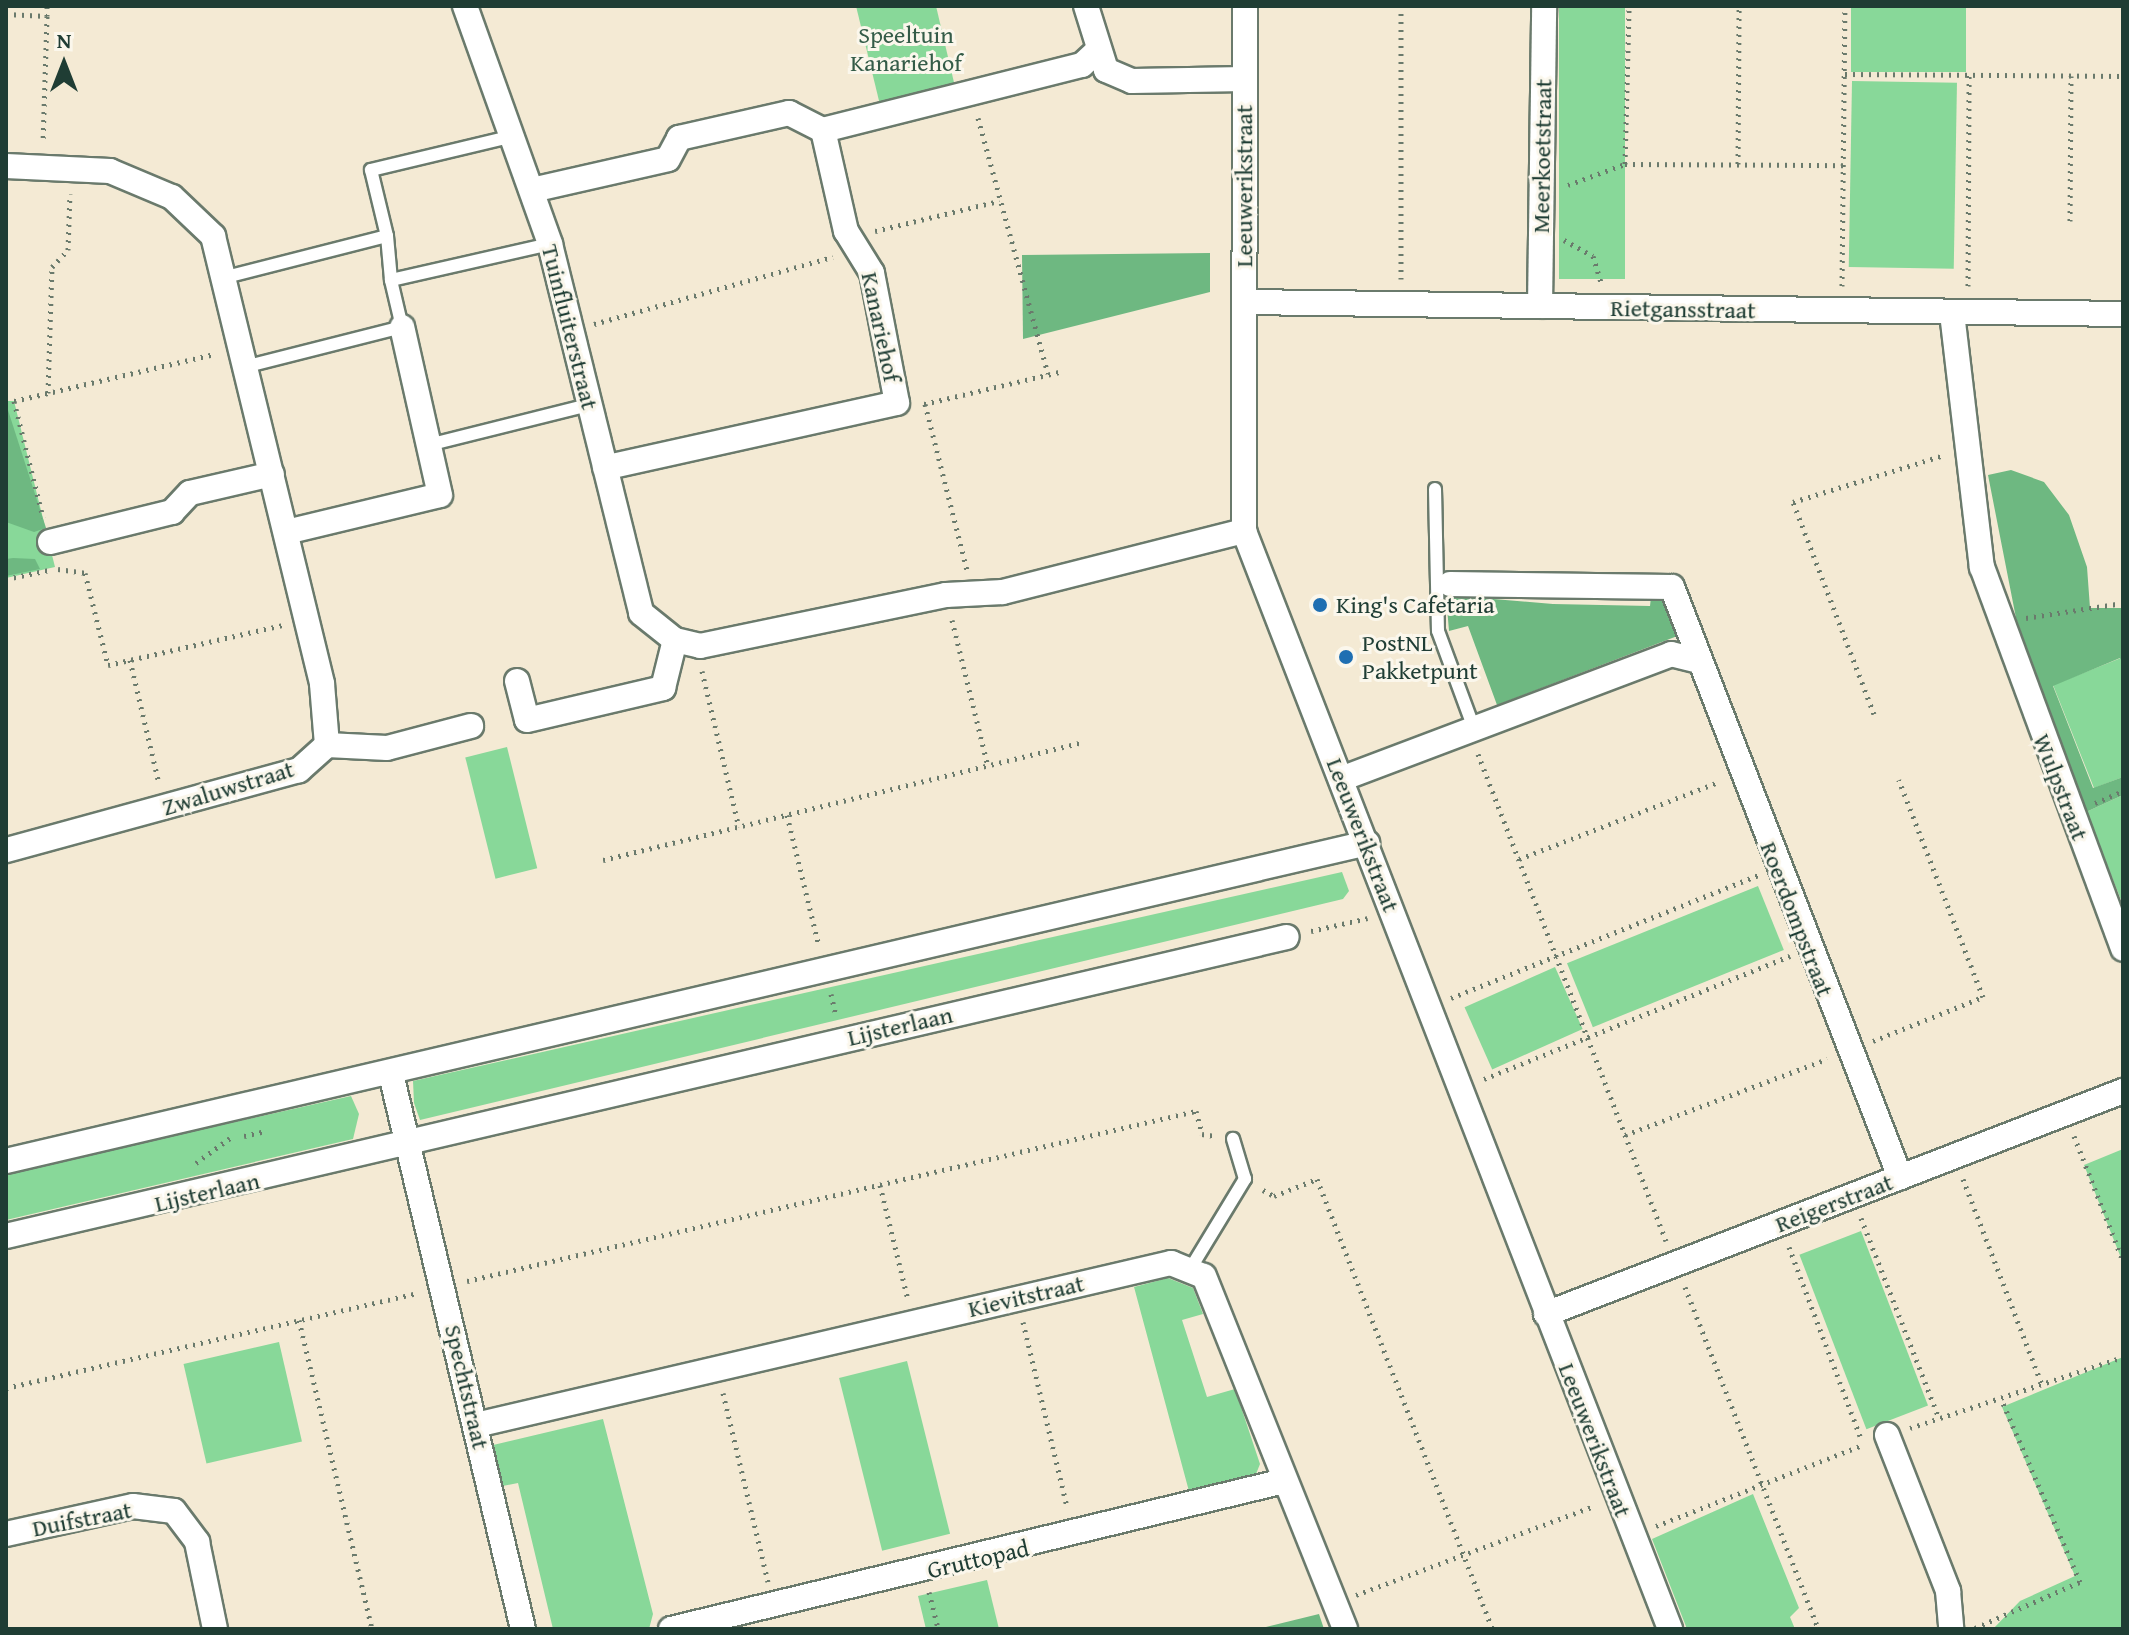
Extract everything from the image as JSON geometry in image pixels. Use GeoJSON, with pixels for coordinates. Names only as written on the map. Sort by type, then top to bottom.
{"type":"FeatureCollection","features":[{"type":"Feature","properties":{"kind":"street","name":"Tuinfluiterstraat"},"geometry":{"type":"LineString","coordinates":[[465,6],[509,137],[532,190],[550,244],[641,613],[675,640],[700,646],[946,595],[973,595],[1102,571],[1244,531]]}},
{"type":"Feature","properties":{"kind":"street"},"geometry":{"type":"LineString","coordinates":[[1086,6],[1095,53],[1106,70],[1132,81],[1245,79]]}},
{"type":"Feature","properties":{"kind":"street","name":"Leeuwerikstraat"},"geometry":{"type":"LineString","coordinates":[[1245,6],[1244,531],[1670,1629]]}},
{"type":"Feature","properties":{"kind":"street","name":"Meerkoetstraat"},"geometry":{"type":"LineString","coordinates":[[1540,306],[1544,6]]}},
{"type":"Feature","properties":{"kind":"street"},"geometry":{"type":"LineString","coordinates":[[532,190],[668,159],[679,138],[789,113],[823,130],[1082,65],[1095,53]]}},
{"type":"Feature","properties":{"kind":"street","name":"Kanariehof"},"geometry":{"type":"LineString","coordinates":[[605,468],[897,403],[823,130]]}},
{"type":"Feature","properties":{"kind":"street"},"geometry":{"type":"LineString","coordinates":[[6,166],[110,171],[172,197],[213,236],[226,277],[307,619],[327,745],[387,748],[471,726]]}},
{"type":"Feature","properties":{"kind":"street","name":"Rietgansstraat"},"geometry":{"type":"LineString","coordinates":[[1244,302],[2123,314]]}},
{"type":"Feature","properties":{"kind":"street","name":"Wulpstraat"},"geometry":{"type":"LineString","coordinates":[[1960,313],[1964,449],[1999,624],[2123,949]]}},
{"type":"Feature","properties":{"kind":"street"},"geometry":{"type":"LineString","coordinates":[[286,532],[440,495],[402,327]]}},
{"type":"Feature","properties":{"kind":"street"},"geometry":{"type":"LineString","coordinates":[[50,542],[172,512],[190,493],[272,474]]}},
{"type":"Feature","properties":{"kind":"street","name":"Roerdompstraat"},"geometry":{"type":"LineString","coordinates":[[1450,584],[1672,587],[1695,660],[1900,1177]]}},
{"type":"Feature","properties":{"kind":"street"},"geometry":{"type":"LineString","coordinates":[[517,681],[527,720],[663,688],[675,640]]}},
{"type":"Feature","properties":{"kind":"street"},"geometry":{"type":"LineString","coordinates":[[1341,779],[1472,732],[1671,654],[1695,660]]}},
{"type":"Feature","properties":{"kind":"street","name":"Zwaluwstraat"},"geometry":{"type":"LineString","coordinates":[[6,850],[299,770],[327,745]]}},
{"type":"Feature","properties":{"kind":"street"},"geometry":{"type":"LineString","coordinates":[[6,1161],[825,973],[1367,843]]}},
{"type":"Feature","properties":{"kind":"street","name":"Lijsterlaan"},"geometry":{"type":"LineString","coordinates":[[6,1236],[189,1196],[1287,937]]}},
{"type":"Feature","properties":{"kind":"street"},"geometry":{"type":"LineString","coordinates":[[391,1074],[407,1145]]}},
{"type":"Feature","properties":{"kind":"street","name":"Reigerstraat"},"geometry":{"type":"LineString","coordinates":[[1546,1314],[2123,1091]]}},
{"type":"Feature","properties":{"kind":"street","name":"Spechtstraat"},"geometry":{"type":"LineString","coordinates":[[407,1145],[523,1629]]}},
{"type":"Feature","properties":{"kind":"street","name":"Kievitstraat"},"geometry":{"type":"LineString","coordinates":[[476,1425],[1171,1263],[1189,1271]]}},
{"type":"Feature","properties":{"kind":"street"},"geometry":{"type":"LineString","coordinates":[[1189,1271],[1204,1276],[1345,1629]]}},
{"type":"Feature","properties":{"kind":"street"},"geometry":{"type":"LineString","coordinates":[[1887,1435],[1948,1591],[1951,1629]]}},
{"type":"Feature","properties":{"kind":"street","name":"Gruttopad"},"geometry":{"type":"LineString","coordinates":[[671,1629],[1074,1536],[1284,1481]]}},
{"type":"Feature","properties":{"kind":"street","name":"Duifstraat"},"geometry":{"type":"LineString","coordinates":[[6,1534],[133,1506],[174,1511],[197,1542],[215,1629]]}},
{"type":"Feature","properties":{"kind":"lane"},"geometry":{"type":"LineString","coordinates":[[245,357],[402,327],[391,280],[387,236],[371,170],[509,137]]}},
{"type":"Feature","properties":{"kind":"lane"},"geometry":{"type":"LineString","coordinates":[[226,277],[387,236]]}},
{"type":"Feature","properties":{"kind":"lane"},"geometry":{"type":"LineString","coordinates":[[391,280],[550,244]]}},
{"type":"Feature","properties":{"kind":"lane"},"geometry":{"type":"LineString","coordinates":[[428,445],[589,405]]}},
{"type":"Feature","properties":{"kind":"lane"},"geometry":{"type":"LineString","coordinates":[[1435,489],[1438,631],[1472,732]]}},
{"type":"Feature","properties":{"kind":"lane"},"geometry":{"type":"LineString","coordinates":[[1189,1271],[1245,1179],[1233,1139]]}},
{"type":"Feature","properties":{"kind":"path"},"geometry":{"type":"LineString","coordinates":[[42,167],[47,6]]}},
{"type":"Feature","properties":{"kind":"path"},"geometry":{"type":"LineString","coordinates":[[1401,6],[1401,304]]}},
{"type":"Feature","properties":{"kind":"path"},"geometry":{"type":"LineString","coordinates":[[1625,164],[1629,6]]}},
{"type":"Feature","properties":{"kind":"path"},"geometry":{"type":"LineString","coordinates":[[1738,164],[1739,6]]}},
{"type":"Feature","properties":{"kind":"path"},"geometry":{"type":"LineString","coordinates":[[1842,311],[1845,6]]}},
{"type":"Feature","properties":{"kind":"path"},"geometry":{"type":"LineString","coordinates":[[6,14],[47,16]]}},
{"type":"Feature","properties":{"kind":"path"},"geometry":{"type":"LineString","coordinates":[[1845,74],[2123,76]]}},
{"type":"Feature","properties":{"kind":"path"},"geometry":{"type":"LineString","coordinates":[[1960,313],[1969,75]]}},
{"type":"Feature","properties":{"kind":"path"},"geometry":{"type":"LineString","coordinates":[[2070,221],[2071,76]]}},
{"type":"Feature","properties":{"kind":"path"},"geometry":{"type":"LineString","coordinates":[[972,93],[1048,374]]}},
{"type":"Feature","properties":{"kind":"path"},"geometry":{"type":"LineString","coordinates":[[1541,195],[1625,164],[1844,165]]}},
{"type":"Feature","properties":{"kind":"path"},"geometry":{"type":"LineString","coordinates":[[48,393],[52,267],[68,250],[71,169]]}},
{"type":"Feature","properties":{"kind":"path"},"geometry":{"type":"LineString","coordinates":[[571,330],[728,290],[730,280],[999,201]]}},
{"type":"Feature","properties":{"kind":"path"},"geometry":{"type":"LineString","coordinates":[[1540,240],[1569,240],[1593,256],[1601,272],[1601,308]]}},
{"type":"Feature","properties":{"kind":"path"},"geometry":{"type":"LineString","coordinates":[[6,401],[245,357]]}},
{"type":"Feature","properties":{"kind":"path"},"geometry":{"type":"LineString","coordinates":[[897,403],[925,404],[1059,372]]}},
{"type":"Feature","properties":{"kind":"path"},"geometry":{"type":"LineString","coordinates":[[14,401],[57,568]]}},
{"type":"Feature","properties":{"kind":"path"},"geometry":{"type":"LineString","coordinates":[[925,404],[973,595]]}},
{"type":"Feature","properties":{"kind":"path"},"geometry":{"type":"LineString","coordinates":[[1874,714],[1793,502],[1964,449]]}},
{"type":"Feature","properties":{"kind":"path"},"geometry":{"type":"LineString","coordinates":[[6,579],[57,568],[85,573],[108,665],[307,619]]}},
{"type":"Feature","properties":{"kind":"path"},"geometry":{"type":"LineString","coordinates":[[946,595],[988,767]]}},
{"type":"Feature","properties":{"kind":"path"},"geometry":{"type":"LineString","coordinates":[[1999,624],[2090,603],[2123,603]]}},
{"type":"Feature","properties":{"kind":"path"},"geometry":{"type":"LineString","coordinates":[[700,646],[739,827]]}},
{"type":"Feature","properties":{"kind":"path"},"geometry":{"type":"LineString","coordinates":[[130,660],[164,807]]}},
{"type":"Feature","properties":{"kind":"path"},"geometry":{"type":"LineString","coordinates":[[1472,732],[1818,1629]]}},
{"type":"Feature","properties":{"kind":"path"},"geometry":{"type":"LineString","coordinates":[[603,860],[1082,742]]}},
{"type":"Feature","properties":{"kind":"path"},"geometry":{"type":"LineString","coordinates":[[1519,859],[1740,774]]}},
{"type":"Feature","properties":{"kind":"path"},"geometry":{"type":"LineString","coordinates":[[1625,1135],[1983,997],[1899,780]]}},
{"type":"Feature","properties":{"kind":"path"},"geometry":{"type":"LineString","coordinates":[[787,815],[842,1040]]}},
{"type":"Feature","properties":{"kind":"path"},"geometry":{"type":"LineString","coordinates":[[1429,1006],[1777,867]]}},
{"type":"Feature","properties":{"kind":"path"},"geometry":{"type":"LineString","coordinates":[[1287,937],[1393,912]]}},
{"type":"Feature","properties":{"kind":"path"},"geometry":{"type":"LineString","coordinates":[[1461,1088],[1809,948]]}},
{"type":"Feature","properties":{"kind":"path"},"geometry":{"type":"LineString","coordinates":[[6,1388],[1196,1111],[1202,1134],[1233,1139]]}},
{"type":"Feature","properties":{"kind":"path"},"geometry":{"type":"LineString","coordinates":[[2065,1113],[2123,1261]]}},
{"type":"Feature","properties":{"kind":"path"},"geometry":{"type":"LineString","coordinates":[[189,1196],[187,1175],[216,1147],[278,1127]]}},
{"type":"Feature","properties":{"kind":"path"},"geometry":{"type":"LineString","coordinates":[[1954,1156],[2043,1387]]}},
{"type":"Feature","properties":{"kind":"path"},"geometry":{"type":"LineString","coordinates":[[1245,1179],[1274,1196],[1317,1179],[1492,1629]]}},
{"type":"Feature","properties":{"kind":"path"},"geometry":{"type":"LineString","coordinates":[[880,1185],[914,1323]]}},
{"type":"Feature","properties":{"kind":"path"},"geometry":{"type":"LineString","coordinates":[[1852,1195],[1939,1418]]}},
{"type":"Feature","properties":{"kind":"path"},"geometry":{"type":"LineString","coordinates":[[1780,1223],[1863,1444]]}},
{"type":"Feature","properties":{"kind":"path"},"geometry":{"type":"LineString","coordinates":[[2115,1239],[2123,1236]]}},
{"type":"Feature","properties":{"kind":"path"},"geometry":{"type":"LineString","coordinates":[[1017,1298],[1074,1536]]}},
{"type":"Feature","properties":{"kind":"path"},"geometry":{"type":"LineString","coordinates":[[299,1320],[372,1629]]}},
{"type":"Feature","properties":{"kind":"path"},"geometry":{"type":"LineString","coordinates":[[717,1369],[773,1605]]}},
{"type":"Feature","properties":{"kind":"path"},"geometry":{"type":"LineString","coordinates":[[1972,1629],[2080,1582],[2002,1401]]}},
{"type":"Feature","properties":{"kind":"path"},"geometry":{"type":"LineString","coordinates":[[1335,1603],[1618,1498]]}},
{"type":"Feature","properties":{"kind":"path"},"geometry":{"type":"LineString","coordinates":[[924,1572],[938,1629]]}},
{"type":"Feature","properties":{"kind":"green space","name":"Speeltuin Kanariehof"},"geometry":{"type":"Polygon","coordinates":[[[856,6],[936,6],[956,91],[881,109],[856,6]]]}},
{"type":"Feature","properties":{"kind":"green space"},"geometry":{"type":"Polygon","coordinates":[[[1559,6],[1625,6],[1625,279],[1559,279],[1559,6]]]}},
{"type":"Feature","properties":{"kind":"green space"},"geometry":{"type":"Polygon","coordinates":[[[1851,6],[1966,6],[1966,72],[1851,72],[1851,6]]]}},
{"type":"Feature","properties":{"kind":"green space"},"geometry":{"type":"Polygon","coordinates":[[[1852,81],[1957,83],[1954,269],[1849,267],[1852,81]]]}},
{"type":"Feature","properties":{"kind":"green space"},"geometry":{"type":"Polygon","coordinates":[[[1210,253],[1210,292],[1023,339],[1022,255],[1210,253]]]}},
{"type":"Feature","properties":{"kind":"green space"},"geometry":{"type":"Polygon","coordinates":[[[6,401],[14,401],[55,567],[6,578],[6,401]]]}},
{"type":"Feature","properties":{"kind":"green space"},"geometry":{"type":"Polygon","coordinates":[[[6,404],[46,528],[34,532],[6,522],[6,404]]]}},
{"type":"Feature","properties":{"kind":"green space"},"geometry":{"type":"Polygon","coordinates":[[[2011,470],[2044,482],[2069,515],[2087,567],[2090,608],[2123,608],[2123,663],[2120,658],[2053,686],[2093,788],[2123,777],[2123,795],[2086,812],[2016,618],[1988,475],[2011,470]]]}},
{"type":"Feature","properties":{"kind":"green space"},"geometry":{"type":"Polygon","coordinates":[[[6,559],[35,559],[40,569],[6,576],[6,559]]]}},
{"type":"Feature","properties":{"kind":"green space"},"geometry":{"type":"Polygon","coordinates":[[[1446,595],[1553,604],[1650,606],[1651,597],[1668,600],[1680,635],[1497,705],[1468,626],[1449,631],[1446,595]]]}},
{"type":"Feature","properties":{"kind":"green space"},"geometry":{"type":"Polygon","coordinates":[[[2121,658],[2123,777],[2094,788],[2053,685],[2121,658]]]}},
{"type":"Feature","properties":{"kind":"green space"},"geometry":{"type":"Polygon","coordinates":[[[507,747],[537,868],[496,879],[465,757],[507,747]]]}},
{"type":"Feature","properties":{"kind":"green space"},"geometry":{"type":"Polygon","coordinates":[[[2123,795],[2123,905],[2086,812],[2123,795]]]}},
{"type":"Feature","properties":{"kind":"green space"},"geometry":{"type":"Polygon","coordinates":[[[1342,872],[1349,891],[1343,899],[420,1120],[414,1103],[413,1081],[1342,872]]]}},
{"type":"Feature","properties":{"kind":"green space"},"geometry":{"type":"Polygon","coordinates":[[[1758,886],[1784,950],[1593,1027],[1567,963],[1758,886]]]}},
{"type":"Feature","properties":{"kind":"green space"},"geometry":{"type":"Polygon","coordinates":[[[1555,967],[1583,1029],[1492,1069],[1465,1007],[1555,967]]]}},
{"type":"Feature","properties":{"kind":"green space"},"geometry":{"type":"Polygon","coordinates":[[[351,1096],[359,1114],[353,1139],[6,1220],[6,1173],[351,1096]]]}},
{"type":"Feature","properties":{"kind":"green space"},"geometry":{"type":"Polygon","coordinates":[[[2123,1149],[2123,1263],[2084,1165],[2123,1149]]]}},
{"type":"Feature","properties":{"kind":"green space"},"geometry":{"type":"Polygon","coordinates":[[[1861,1231],[1928,1406],[1866,1429],[1799,1255],[1861,1231]]]}},
{"type":"Feature","properties":{"kind":"green space"},"geometry":{"type":"Polygon","coordinates":[[[1168,1278],[1193,1288],[1203,1314],[1182,1320],[1207,1397],[1235,1389],[1260,1464],[1254,1479],[1190,1495],[1134,1287],[1168,1278]]]}},
{"type":"Feature","properties":{"kind":"green space"},"geometry":{"type":"Polygon","coordinates":[[[279,1342],[302,1441],[206,1463],[184,1364],[279,1342]]]}},
{"type":"Feature","properties":{"kind":"green space"},"geometry":{"type":"Polygon","coordinates":[[[2123,1357],[2123,1629],[1993,1629],[2020,1601],[2075,1576],[2002,1407],[2123,1357]]]}},
{"type":"Feature","properties":{"kind":"green space"},"geometry":{"type":"Polygon","coordinates":[[[907,1361],[950,1534],[882,1551],[839,1378],[907,1361]]]}},
{"type":"Feature","properties":{"kind":"green space"},"geometry":{"type":"Polygon","coordinates":[[[603,1419],[653,1614],[649,1629],[553,1629],[518,1483],[498,1487],[489,1446],[603,1419]]]}},
{"type":"Feature","properties":{"kind":"green space"},"geometry":{"type":"Polygon","coordinates":[[[1753,1494],[1799,1608],[1790,1617],[1795,1629],[1687,1629],[1652,1539],[1753,1494]]]}},
{"type":"Feature","properties":{"kind":"green space"},"geometry":{"type":"Polygon","coordinates":[[[987,1580],[999,1629],[926,1629],[918,1596],[987,1580]]]}},
{"type":"Feature","properties":{"kind":"green space"},"geometry":{"type":"Polygon","coordinates":[[[1319,1614],[1324,1629],[1258,1629],[1319,1614]]]}},
{"type":"Feature","properties":{"kind":"place","name":"King's Cafetaria"},"geometry":{"type":"Point","coordinates":[1320,605]}},
{"type":"Feature","properties":{"kind":"place","name":"PostNL Pakketpunt"},"geometry":{"type":"Point","coordinates":[1346,657]}}]}
